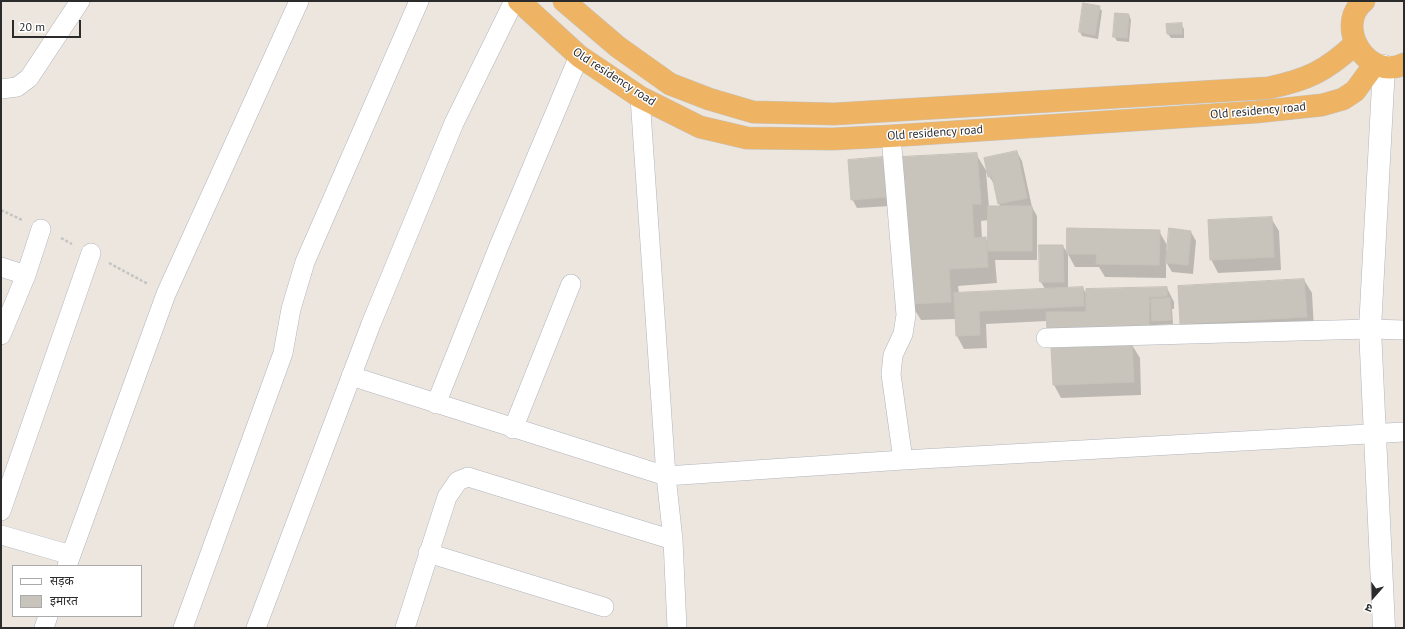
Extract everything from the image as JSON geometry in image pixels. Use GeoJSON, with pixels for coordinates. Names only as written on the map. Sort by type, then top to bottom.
{"type":"FeatureCollection","features":[{"type":"Feature","properties":{"kind":"highway","name":"Old residency road"},"geometry":{"type":"LineString","coordinates":[[519,1],[579,56],[640,97],[700,127],[747,138],[833,139],[891,136],[1256,112],[1322,105],[1343,99],[1388,64]]}},
{"type":"Feature","properties":{"kind":"highway","name":"Old residency road"},"geometry":{"type":"LineString","coordinates":[[564,1],[618,47],[670,84],[709,99],[754,112],[834,114],[1268,88],[1297,82],[1318,73],[1336,62],[1355,44]]}},
{"type":"Feature","properties":{"kind":"highway"},"geometry":{"type":"LineString","coordinates":[[1364,1],[1354,15],[1352,30],[1355,44],[1363,56],[1388,64]]}},
{"type":"Feature","properties":{"kind":"street"},"geometry":{"type":"LineString","coordinates":[[1,89],[17,87],[29,78],[80,1]]}},
{"type":"Feature","properties":{"kind":"street"},"geometry":{"type":"LineString","coordinates":[[1,535],[69,560],[166,294],[299,1]]}},
{"type":"Feature","properties":{"kind":"street"},"geometry":{"type":"LineString","coordinates":[[183,628],[283,353],[291,309],[305,262],[419,1]]}},
{"type":"Feature","properties":{"kind":"street"},"geometry":{"type":"LineString","coordinates":[[256,628],[351,376],[454,123],[514,1]]}},
{"type":"Feature","properties":{"kind":"street"},"geometry":{"type":"LineString","coordinates":[[436,404],[499,246],[579,56]]}},
{"type":"Feature","properties":{"kind":"street"},"geometry":{"type":"LineString","coordinates":[[1384,628],[1370,329],[1388,64]]}},
{"type":"Feature","properties":{"kind":"street"},"geometry":{"type":"LineString","coordinates":[[640,97],[666,476],[673,540],[677,628]]}},
{"type":"Feature","properties":{"kind":"street"},"geometry":{"type":"LineString","coordinates":[[891,136],[906,315],[904,330],[893,356],[891,374],[903,460]]}},
{"type":"Feature","properties":{"kind":"street"},"geometry":{"type":"LineString","coordinates":[[1,335],[26,275],[41,229]]}},
{"type":"Feature","properties":{"kind":"street"},"geometry":{"type":"LineString","coordinates":[[1,511],[91,253]]}},
{"type":"Feature","properties":{"kind":"street"},"geometry":{"type":"LineString","coordinates":[[1,267],[26,275]]}},
{"type":"Feature","properties":{"kind":"street"},"geometry":{"type":"LineString","coordinates":[[513,429],[571,284]]}},
{"type":"Feature","properties":{"kind":"street"},"geometry":{"type":"LineString","coordinates":[[1046,338],[1370,329],[1404,330]]}},
{"type":"Feature","properties":{"kind":"street"},"geometry":{"type":"LineString","coordinates":[[351,376],[513,429],[666,476],[903,460],[1404,432]]}},
{"type":"Feature","properties":{"kind":"street"},"geometry":{"type":"LineString","coordinates":[[405,628],[447,497],[458,481],[468,477],[673,540]]}},
{"type":"Feature","properties":{"kind":"street"},"geometry":{"type":"LineString","coordinates":[[428,553],[604,607]]}},
{"type":"Feature","properties":{"kind":"street"},"geometry":{"type":"LineString","coordinates":[[44,628],[48,617]]}},
{"type":"Feature","properties":{"kind":"building"},"geometry":{"type":"Polygon","coordinates":[[[1083,3],[1100,6],[1095,35],[1079,32],[1083,3]]]}},
{"type":"Feature","properties":{"kind":"building"},"geometry":{"type":"Polygon","coordinates":[[[1115,13],[1129,14],[1127,38],[1113,37],[1115,13]]]}},
{"type":"Feature","properties":{"kind":"building"},"geometry":{"type":"Polygon","coordinates":[[[1182,23],[1182,34],[1167,34],[1166,24],[1182,23]]]}},
{"type":"Feature","properties":{"kind":"building"},"geometry":{"type":"Polygon","coordinates":[[[1017,151],[1027,198],[998,204],[992,176],[988,177],[984,158],[1017,151]]]}},
{"type":"Feature","properties":{"kind":"building"},"geometry":{"type":"Polygon","coordinates":[[[977,153],[981,204],[972,204],[974,238],[986,237],[988,267],[949,269],[951,302],[910,304],[901,157],[977,153]]]}},
{"type":"Feature","properties":{"kind":"building"},"geometry":{"type":"Polygon","coordinates":[[[883,157],[886,197],[851,200],[848,160],[883,157]]]}},
{"type":"Feature","properties":{"kind":"building"},"geometry":{"type":"Polygon","coordinates":[[[988,206],[1032,206],[1032,251],[988,251],[988,206]]]}},
{"type":"Feature","properties":{"kind":"building"},"geometry":{"type":"Polygon","coordinates":[[[1272,217],[1274,257],[1210,260],[1208,220],[1272,217]]]}},
{"type":"Feature","properties":{"kind":"building"},"geometry":{"type":"Polygon","coordinates":[[[1067,228],[1160,230],[1159,265],[1096,264],[1097,254],[1067,254],[1067,228]]]}},
{"type":"Feature","properties":{"kind":"building"},"geometry":{"type":"Polygon","coordinates":[[[1169,228],[1191,231],[1188,265],[1166,263],[1169,228]]]}},
{"type":"Feature","properties":{"kind":"building"},"geometry":{"type":"Polygon","coordinates":[[[1039,245],[1063,245],[1064,282],[1040,282],[1039,245]]]}},
{"type":"Feature","properties":{"kind":"building"},"geometry":{"type":"Polygon","coordinates":[[[1304,279],[1307,317],[1180,324],[1178,286],[1304,279]]]}},
{"type":"Feature","properties":{"kind":"building"},"geometry":{"type":"Polygon","coordinates":[[[1083,287],[1084,306],[979,311],[980,335],[956,336],[954,293],[1083,287]]]}},
{"type":"Feature","properties":{"kind":"building"},"geometry":{"type":"Polygon","coordinates":[[[1167,287],[1167,296],[1149,297],[1149,329],[1047,330],[1046,312],[1086,312],[1086,289],[1167,287]]]}},
{"type":"Feature","properties":{"kind":"building"},"geometry":{"type":"Polygon","coordinates":[[[1170,298],[1171,320],[1152,321],[1151,299],[1170,298]]]}},
{"type":"Feature","properties":{"kind":"building"},"geometry":{"type":"Polygon","coordinates":[[[1132,344],[1134,382],[1053,385],[1051,348],[1132,344]]]}}]}
